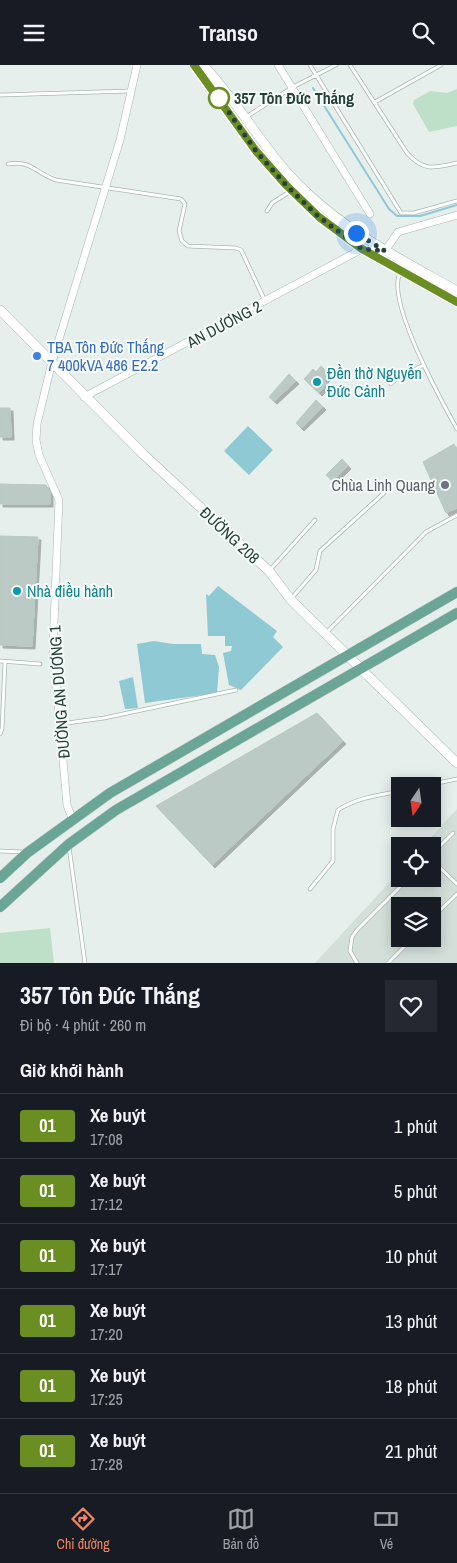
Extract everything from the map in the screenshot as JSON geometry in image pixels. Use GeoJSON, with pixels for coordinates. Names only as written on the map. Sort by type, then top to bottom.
{"type":"FeatureCollection","features":[{"type":"Feature","properties":{"kind":"main road"},"geometry":{"type":"LineString","coordinates":[[194,65],[256,151],[291,191],[319,217],[362,249],[400,272],[457,302]]}},
{"type":"Feature","properties":{"kind":"main road"},"geometry":{"type":"LineString","coordinates":[[204,65],[219,81],[245,118],[303,190],[330,213],[385,251],[457,291]]}},
{"type":"Feature","properties":{"kind":"main road","name":"ĐƯỜNG 208"},"geometry":{"type":"LineString","coordinates":[[0,310],[84,397],[270,571],[291,600],[457,763]]}},
{"type":"Feature","properties":{"kind":"main road"},"geometry":{"type":"LineString","coordinates":[[0,879],[27,853],[72,818],[110,793],[457,592]]}},
{"type":"Feature","properties":{"kind":"main road"},"geometry":{"type":"LineString","coordinates":[[0,907],[69,844],[116,810],[457,613]]}},
{"type":"Feature","properties":{"kind":"street","name":"ĐƯỜNG AN DƯƠNG 1"},"geometry":{"type":"LineString","coordinates":[[72,818],[67,805],[53,647],[59,501],[44,471],[36,440],[37,424],[52,362],[120,140],[137,65]]}},
{"type":"Feature","properties":{"kind":"street"},"geometry":{"type":"LineString","coordinates":[[278,65],[370,214]]}},
{"type":"Feature","properties":{"kind":"street"},"geometry":{"type":"LineString","coordinates":[[362,249],[385,251],[398,232],[457,215]]}},
{"type":"Feature","properties":{"kind":"street","name":"AN DƯƠNG 2"},"geometry":{"type":"LineString","coordinates":[[84,397],[362,249]]}},
{"type":"Feature","properties":{"kind":"lane"},"geometry":{"type":"LineString","coordinates":[[310,65],[401,213],[414,213],[457,201]]}},
{"type":"Feature","properties":{"kind":"lane"},"geometry":{"type":"LineString","coordinates":[[245,118],[293,87],[336,65]]}},
{"type":"Feature","properties":{"kind":"lane"},"geometry":{"type":"LineString","coordinates":[[350,65],[407,153],[417,164],[429,167],[457,163]]}},
{"type":"Feature","properties":{"kind":"lane"},"geometry":{"type":"LineString","coordinates":[[375,102],[441,65]]}},
{"type":"Feature","properties":{"kind":"lane"},"geometry":{"type":"LineString","coordinates":[[0,95],[132,91]]}},
{"type":"Feature","properties":{"kind":"lane"},"geometry":{"type":"LineString","coordinates":[[8,164],[17,162],[30,165],[47,177],[56,180],[106,186],[182,200],[185,207],[179,231],[182,241],[188,246],[236,248],[241,250],[265,302]]}},
{"type":"Feature","properties":{"kind":"lane"},"geometry":{"type":"LineString","coordinates":[[267,211],[272,203],[291,191]]}},
{"type":"Feature","properties":{"kind":"lane"},"geometry":{"type":"LineString","coordinates":[[400,272],[398,288],[406,319],[424,365],[457,429]]}},
{"type":"Feature","properties":{"kind":"lane"},"geometry":{"type":"LineString","coordinates":[[391,385],[398,377],[424,365]]}},
{"type":"Feature","properties":{"kind":"lane"},"geometry":{"type":"LineString","coordinates":[[291,600],[316,570],[320,551],[384,493]]}},
{"type":"Feature","properties":{"kind":"lane"},"geometry":{"type":"LineString","coordinates":[[326,634],[426,532],[457,515]]}},
{"type":"Feature","properties":{"kind":"lane"},"geometry":{"type":"LineString","coordinates":[[270,571],[315,520]]}},
{"type":"Feature","properties":{"kind":"lane"},"geometry":{"type":"LineString","coordinates":[[0,661],[40,663]]}},
{"type":"Feature","properties":{"kind":"lane"},"geometry":{"type":"LineString","coordinates":[[0,734],[2,729],[5,662]]}},
{"type":"Feature","properties":{"kind":"lane"},"geometry":{"type":"LineString","coordinates":[[60,724],[104,718],[236,690]]}},
{"type":"Feature","properties":{"kind":"lane"},"geometry":{"type":"LineString","coordinates":[[441,782],[457,779]]}},
{"type":"Feature","properties":{"kind":"lane"},"geometry":{"type":"LineString","coordinates":[[310,889],[333,861],[333,829],[338,810],[346,804],[391,793]]}},
{"type":"Feature","properties":{"kind":"lane"},"geometry":{"type":"LineString","coordinates":[[441,845],[453,833]]}},
{"type":"Feature","properties":{"kind":"lane"},"geometry":{"type":"LineString","coordinates":[[69,844],[85,963]]}},
{"type":"Feature","properties":{"kind":"lane"},"geometry":{"type":"LineString","coordinates":[[0,851],[27,853]]}},
{"type":"Feature","properties":{"kind":"lane"},"geometry":{"type":"LineString","coordinates":[[441,869],[457,884]]}},
{"type":"Feature","properties":{"kind":"lane"},"geometry":{"type":"LineString","coordinates":[[358,963],[350,951],[352,937],[400,887]]}},
{"type":"Feature","properties":{"kind":"lane"},"geometry":{"type":"LineString","coordinates":[[441,909],[457,894]]}},
{"type":"Feature","properties":{"kind":"lane"},"geometry":{"type":"LineString","coordinates":[[388,963],[404,947]]}},
{"type":"Feature","properties":{"kind":"shaded area"},"geometry":{"type":"Polygon","coordinates":[[[457,809],[457,963],[315,963],[391,881],[391,887],[441,887],[441,837],[431,837],[457,809]]]}},
{"type":"Feature","properties":{"kind":"green space"},"geometry":{"type":"Polygon","coordinates":[[[457,89],[457,126],[429,132],[413,104],[414,100],[430,91],[447,93],[457,89]]]}},
{"type":"Feature","properties":{"kind":"green space"},"geometry":{"type":"Polygon","coordinates":[[[50,928],[54,963],[0,963],[0,933],[50,928]]]}},
{"type":"Feature","properties":{"kind":"water"},"geometry":{"type":"Polygon","coordinates":[[[248,426],[273,450],[249,475],[224,451],[248,426]]]}},
{"type":"Feature","properties":{"kind":"water"},"geometry":{"type":"Polygon","coordinates":[[[218,586],[277,631],[273,637],[283,647],[241,690],[229,685],[223,653],[231,651],[232,646],[225,646],[225,636],[208,636],[206,594],[209,596],[218,586]]]}},
{"type":"Feature","properties":{"kind":"water"},"geometry":{"type":"Polygon","coordinates":[[[154,641],[173,644],[201,644],[202,654],[215,655],[219,667],[217,693],[145,703],[137,644],[154,641]]]}},
{"type":"Feature","properties":{"kind":"water"},"geometry":{"type":"Polygon","coordinates":[[[133,677],[138,708],[125,709],[119,681],[133,677]]]}},
{"type":"Feature","properties":{"kind":"building","name":"Đền thờ Nguyễn Đức Cảnh"},"geometry":{"type":"Polygon","coordinates":[[[321,366],[330,375],[324,381],[328,384],[319,393],[304,379],[313,369],[316,372],[321,366]]]}},
{"type":"Feature","properties":{"kind":"building"},"geometry":{"type":"Polygon","coordinates":[[[289,374],[296,381],[274,401],[269,397],[289,374]]]}},
{"type":"Feature","properties":{"kind":"building"},"geometry":{"type":"Polygon","coordinates":[[[316,400],[323,407],[301,428],[296,423],[316,400]]]}},
{"type":"Feature","properties":{"kind":"building"},"geometry":{"type":"Polygon","coordinates":[[[0,408],[10,408],[11,437],[0,437],[0,408]]]}},
{"type":"Feature","properties":{"kind":"building","name":"Chùa Linh Quang"},"geometry":{"type":"Polygon","coordinates":[[[454,444],[457,450],[457,508],[446,513],[423,462],[454,444]]]}},
{"type":"Feature","properties":{"kind":"building"},"geometry":{"type":"Polygon","coordinates":[[[342,459],[348,466],[333,481],[326,475],[342,459]]]}},
{"type":"Feature","properties":{"kind":"building"},"geometry":{"type":"Polygon","coordinates":[[[0,484],[46,485],[50,493],[50,504],[0,504],[0,484]]]}},
{"type":"Feature","properties":{"kind":"building","name":"Nhà điều hành"},"geometry":{"type":"Polygon","coordinates":[[[0,536],[38,537],[32,646],[0,645],[0,536]]]}},
{"type":"Feature","properties":{"kind":"building"},"geometry":{"type":"Polygon","coordinates":[[[317,713],[343,741],[212,865],[156,806],[317,713]]]}},
{"type":"Feature","properties":{"kind":"waterway"},"geometry":{"type":"LineString","coordinates":[[313,88],[389,209],[397,216],[420,216],[457,205]]}},
{"type":"Feature","properties":{"kind":"bus line","name":"01"},"geometry":{"type":"LineString","coordinates":[[194,65],[256,151],[286,185],[319,217],[362,249],[400,272],[457,302]]}},
{"type":"Feature","properties":{"kind":"place","name":"357 Tôn Đức Thắng"},"geometry":{"type":"Point","coordinates":[219,98]}},
{"type":"Feature","properties":{"kind":"place","name":"TBA Tôn Đức Thắng 7 400kVA 486 E2.2"},"geometry":{"type":"Point","coordinates":[37,356]}},
{"type":"Feature","properties":{"kind":"place","name":"Đền thờ Nguyễn Đức Cảnh"},"geometry":{"type":"Point","coordinates":[317,382]}},
{"type":"Feature","properties":{"kind":"place","name":"Chùa Linh Quang"},"geometry":{"type":"Point","coordinates":[445,485]}},
{"type":"Feature","properties":{"kind":"place","name":"Nhà điều hành"},"geometry":{"type":"Point","coordinates":[17,591]}},
{"type":"Feature","properties":{"kind":"route"},"geometry":{"type":"LineString","coordinates":[[219,98],[256,151],[286,185],[319,217],[362,249],[385,251],[356,233]]}}]}
